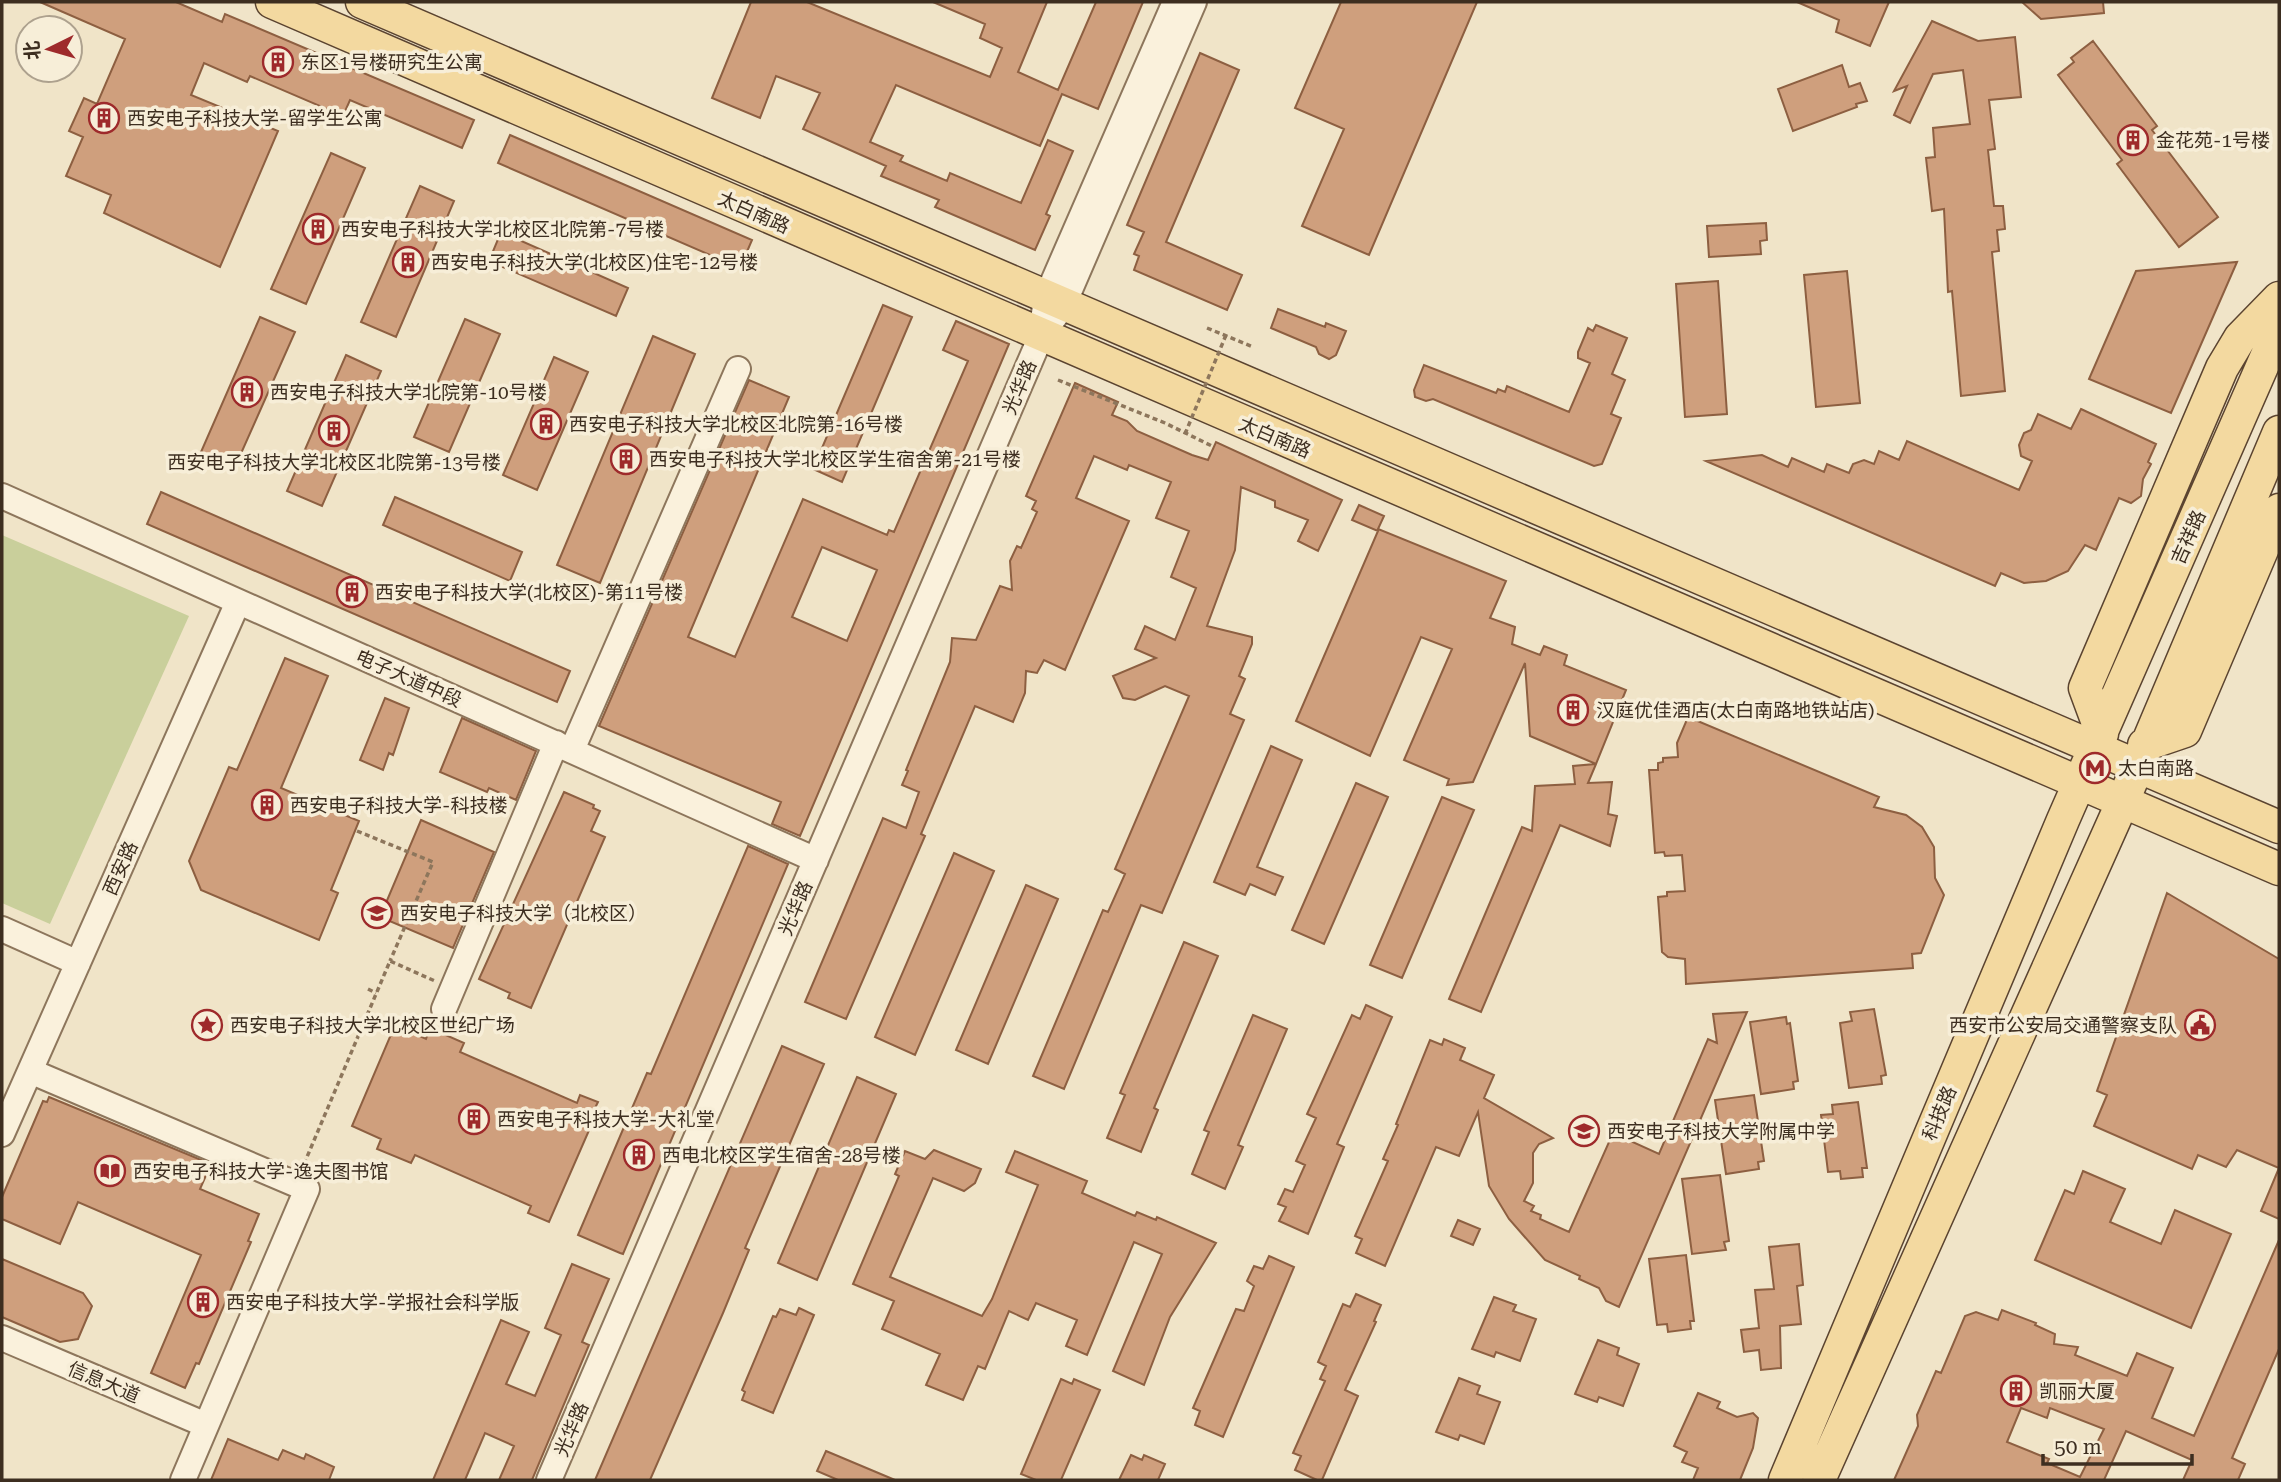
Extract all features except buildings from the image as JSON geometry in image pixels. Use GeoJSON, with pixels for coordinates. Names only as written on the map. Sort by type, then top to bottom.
{"type":"FeatureCollection","features":[{"type":"Feature","properties":{"kind":"main road","name":"太白南路"},"geometry":{"type":"LineString","coordinates":[[272,2],[2279,869]]}},
{"type":"Feature","properties":{"kind":"main road","name":"太白南路"},"geometry":{"type":"LineString","coordinates":[[362,2],[1054,302],[2099,741],[2140,755],[2279,827]]}},
{"type":"Feature","properties":{"kind":"main road"},"geometry":{"type":"LineString","coordinates":[[2099,741],[2085,688],[2222,368],[2240,338],[2279,298]]}},
{"type":"Feature","properties":{"kind":"main road","name":"吉祥路"},"geometry":{"type":"LineString","coordinates":[[2099,741],[2279,328]]}},
{"type":"Feature","properties":{"kind":"main road"},"geometry":{"type":"LineString","coordinates":[[1819,1480],[2123,801],[2140,755],[2279,432]]}},
{"type":"Feature","properties":{"kind":"main road"},"geometry":{"type":"LineString","coordinates":[[2140,755],[2185,731],[2279,510]]}},
{"type":"Feature","properties":{"kind":"main road","name":"科技路"},"geometry":{"type":"LineString","coordinates":[[1785,1480],[2099,741]]}},
{"type":"Feature","properties":{"kind":"street","name":"光华路"},"geometry":{"type":"LineString","coordinates":[[550,1480],[1041,336],[1175,2]]}},
{"type":"Feature","properties":{"kind":"street","name":"光华路"},"geometry":{"type":"LineString","coordinates":[[1054,302],[1194,2]]}},
{"type":"Feature","properties":{"kind":"street"},"geometry":{"type":"LineString","coordinates":[[449,999],[738,369]]}},
{"type":"Feature","properties":{"kind":"street","name":"电子大道中段"},"geometry":{"type":"LineString","coordinates":[[2,496],[816,860]]}},
{"type":"Feature","properties":{"kind":"street","name":"西安路"},"geometry":{"type":"LineString","coordinates":[[2,1134],[238,602]]}},
{"type":"Feature","properties":{"kind":"street"},"geometry":{"type":"LineString","coordinates":[[2,929],[78,963]]}},
{"type":"Feature","properties":{"kind":"street"},"geometry":{"type":"LineString","coordinates":[[30,1071],[307,1189],[183,1480]]}},
{"type":"Feature","properties":{"kind":"street","name":"信息大道"},"geometry":{"type":"LineString","coordinates":[[2,1338],[206,1425]]}},
{"type":"Feature","properties":{"kind":"path"},"geometry":{"type":"LineString","coordinates":[[1207,328],[1253,347]]}},
{"type":"Feature","properties":{"kind":"path"},"geometry":{"type":"LineString","coordinates":[[1185,434],[1226,335]]}},
{"type":"Feature","properties":{"kind":"path"},"geometry":{"type":"LineString","coordinates":[[1058,380],[1214,447]]}},
{"type":"Feature","properties":{"kind":"path"},"geometry":{"type":"LineString","coordinates":[[295,1184],[432,862],[357,831]]}},
{"type":"Feature","properties":{"kind":"path"},"geometry":{"type":"LineString","coordinates":[[390,961],[449,999]]}},
{"type":"Feature","properties":{"kind":"path"},"geometry":{"type":"LineString","coordinates":[[368,989],[376,993]]}},
{"type":"Feature","properties":{"kind":"green space"},"geometry":{"type":"Polygon","coordinates":[[[2,535],[189,616],[50,924],[2,903],[2,535]]]}},
{"type":"Feature","properties":{"kind":"place","name":"东区1号楼研究生公寓"},"geometry":{"type":"Point","coordinates":[278,62]}},
{"type":"Feature","properties":{"kind":"place","name":"西安电子科技大学-留学生公寓"},"geometry":{"type":"Point","coordinates":[104,118]}},
{"type":"Feature","properties":{"kind":"place","name":"金花苑-1号楼"},"geometry":{"type":"Point","coordinates":[2133,140]}},
{"type":"Feature","properties":{"kind":"place","name":"西安电子科技大学北校区北院第-7号楼"},"geometry":{"type":"Point","coordinates":[318,229]}},
{"type":"Feature","properties":{"kind":"place","name":"西安电子科技大学(北校区)住宅-12号楼"},"geometry":{"type":"Point","coordinates":[408,262]}},
{"type":"Feature","properties":{"kind":"place","name":"西安电子科技大学北院第-10号楼"},"geometry":{"type":"Point","coordinates":[247,392]}},
{"type":"Feature","properties":{"kind":"place","name":"西安电子科技大学北校区北院第-16号楼"},"geometry":{"type":"Point","coordinates":[546,424]}},
{"type":"Feature","properties":{"kind":"place","name":"西安电子科技大学北校区北院第-13号楼"},"geometry":{"type":"Point","coordinates":[334,431]}},
{"type":"Feature","properties":{"kind":"place","name":"西安电子科技大学北校区学生宿舍第-21号楼"},"geometry":{"type":"Point","coordinates":[626,459]}},
{"type":"Feature","properties":{"kind":"place","name":"西安电子科技大学(北校区)-第11号楼"},"geometry":{"type":"Point","coordinates":[352,592]}},
{"type":"Feature","properties":{"kind":"place","name":"汉庭优佳酒店(太白南路地铁站店)"},"geometry":{"type":"Point","coordinates":[1573,710]}},
{"type":"Feature","properties":{"kind":"place","name":"太白南路"},"geometry":{"type":"Point","coordinates":[2095,768]}},
{"type":"Feature","properties":{"kind":"place","name":"西安电子科技大学-科技楼"},"geometry":{"type":"Point","coordinates":[267,805]}},
{"type":"Feature","properties":{"kind":"place","name":"西安电子科技大学（北校区）"},"geometry":{"type":"Point","coordinates":[377,913]}},
{"type":"Feature","properties":{"kind":"place","name":"西安电子科技大学北校区世纪广场"},"geometry":{"type":"Point","coordinates":[207,1025]}},
{"type":"Feature","properties":{"kind":"place","name":"西安市公安局交通警察支队"},"geometry":{"type":"Point","coordinates":[2200,1025]}},
{"type":"Feature","properties":{"kind":"place","name":"西安电子科技大学-大礼堂"},"geometry":{"type":"Point","coordinates":[474,1119]}},
{"type":"Feature","properties":{"kind":"place","name":"西安电子科技大学附属中学"},"geometry":{"type":"Point","coordinates":[1584,1131]}},
{"type":"Feature","properties":{"kind":"place","name":"西电北校区学生宿舍-28号楼"},"geometry":{"type":"Point","coordinates":[639,1155]}},
{"type":"Feature","properties":{"kind":"place","name":"西安电子科技大学-逸夫图书馆"},"geometry":{"type":"Point","coordinates":[110,1171]}},
{"type":"Feature","properties":{"kind":"place","name":"西安电子科技大学-学报社会科学版"},"geometry":{"type":"Point","coordinates":[203,1302]}},
{"type":"Feature","properties":{"kind":"place","name":"凯丽大厦"},"geometry":{"type":"Point","coordinates":[2016,1391]}}]}
